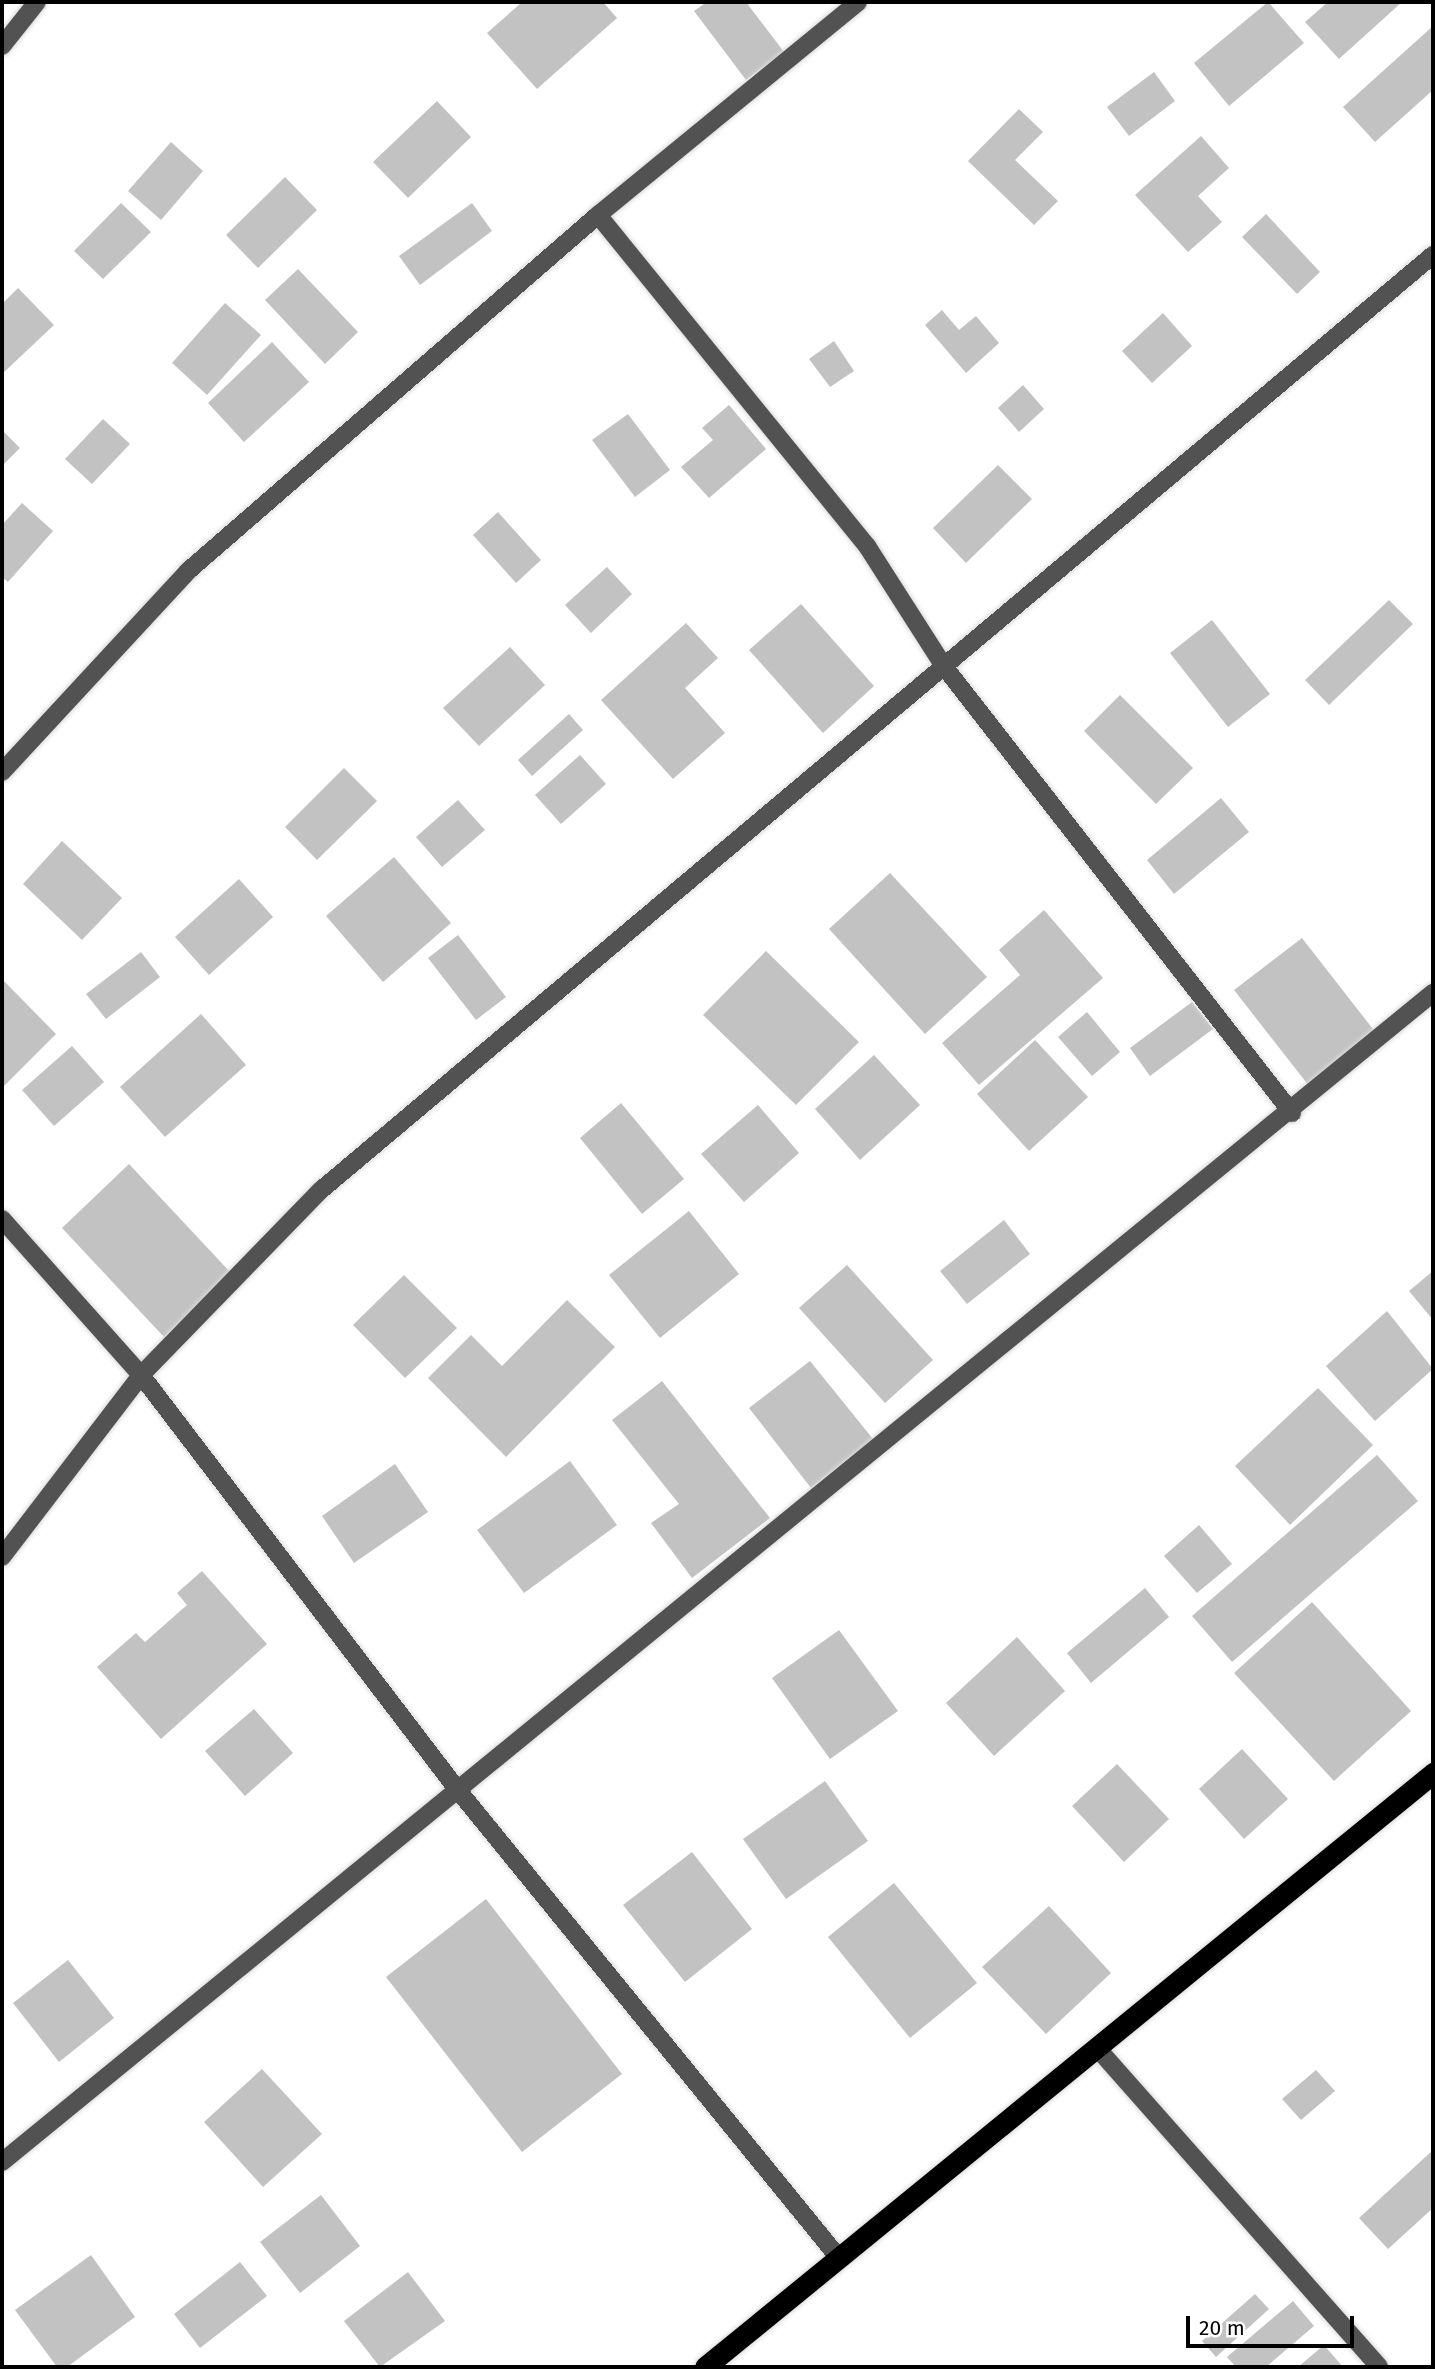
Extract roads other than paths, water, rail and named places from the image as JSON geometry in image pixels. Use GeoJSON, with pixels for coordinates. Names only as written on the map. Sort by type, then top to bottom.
{"type":"FeatureCollection","features":[{"type":"Feature","properties":{"kind":"highway"},"geometry":{"type":"LineString","coordinates":[[705,2367],[1433,1773]]}},
{"type":"Feature","properties":{"kind":"street"},"geometry":{"type":"LineString","coordinates":[[2,46],[37,2]]}},
{"type":"Feature","properties":{"kind":"street"},"geometry":{"type":"LineString","coordinates":[[2,772],[188,571],[598,215],[858,2]]}},
{"type":"Feature","properties":{"kind":"street"},"geometry":{"type":"LineString","coordinates":[[598,215],[867,546],[943,666],[1292,1113]]}},
{"type":"Feature","properties":{"kind":"street"},"geometry":{"type":"LineString","coordinates":[[2,1557],[141,1375],[321,1190],[1433,255]]}},
{"type":"Feature","properties":{"kind":"street"},"geometry":{"type":"LineString","coordinates":[[2,2162],[457,1789],[1292,1113],[1433,993]]}},
{"type":"Feature","properties":{"kind":"street"},"geometry":{"type":"LineString","coordinates":[[2,1219],[141,1375],[457,1789],[839,2258]]}},
{"type":"Feature","properties":{"kind":"street"},"geometry":{"type":"LineString","coordinates":[[1098,2049],[1379,2367]]}}]}
